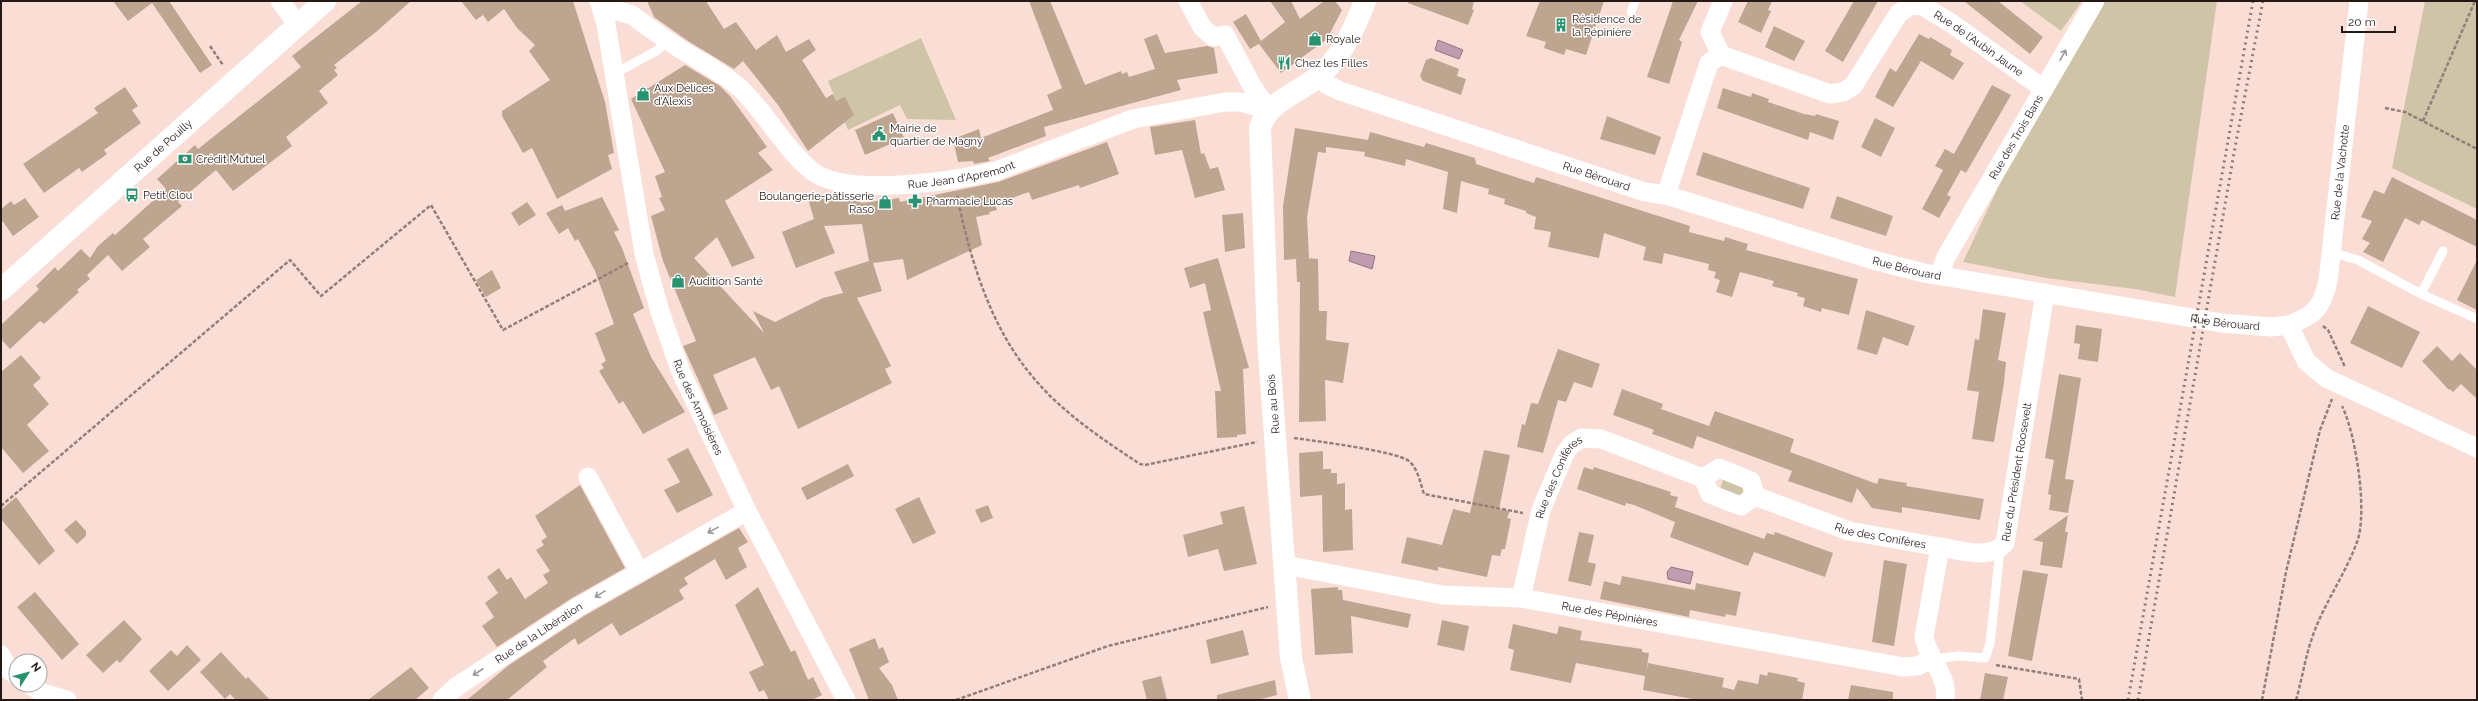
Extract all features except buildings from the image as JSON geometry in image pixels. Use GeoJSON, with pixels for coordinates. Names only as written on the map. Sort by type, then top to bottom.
{"type":"FeatureCollection","features":[{"type":"Feature","properties":{"kind":"main road","name":"Rue de Pouilly"},"geometry":{"type":"LineString","coordinates":[[1,290],[299,26],[325,1]]}},
{"type":"Feature","properties":{"kind":"main road"},"geometry":{"type":"LineString","coordinates":[[1269,110],[1320,76],[1343,47],[1365,1]]}},
{"type":"Feature","properties":{"kind":"main road","name":"Rue au Bois"},"geometry":{"type":"LineString","coordinates":[[1269,110],[1260,127],[1268,339],[1277,444],[1291,658],[1300,700]]}},
{"type":"Feature","properties":{"kind":"street"},"geometry":{"type":"LineString","coordinates":[[280,1],[299,26]]}},
{"type":"Feature","properties":{"kind":"street"},"geometry":{"type":"LineString","coordinates":[[1188,1],[1202,27],[1213,37],[1225,35],[1252,86],[1269,110]]}},
{"type":"Feature","properties":{"kind":"street"},"geometry":{"type":"LineString","coordinates":[[1666,195],[1709,63],[1721,55],[1710,32],[1723,1]]}},
{"type":"Feature","properties":{"kind":"street","name":"Rue des Trois Bans"},"geometry":{"type":"LineString","coordinates":[[1940,274],[1946,256],[2095,1]]}},
{"type":"Feature","properties":{"kind":"street","name":"Rue de la Vachotte"},"geometry":{"type":"LineString","coordinates":[[2289,325],[2311,315],[2318,309],[2324,298],[2331,252],[2359,1]]}},
{"type":"Feature","properties":{"kind":"street","name":"Rue Jean d'Apremont"},"geometry":{"type":"LineString","coordinates":[[606,5],[612,10],[632,15],[739,88],[804,164],[820,176],[841,182],[872,185],[953,179],[996,171],[1132,119],[1225,102],[1241,102],[1269,110]]}},
{"type":"Feature","properties":{"kind":"street","name":"Rue des Armoisières"},"geometry":{"type":"LineString","coordinates":[[606,5],[616,82],[644,254],[660,312],[681,372],[747,511],[846,700]]}},
{"type":"Feature","properties":{"kind":"street","name":"Rue de l'Aubin Jaune"},"geometry":{"type":"LineString","coordinates":[[1721,55],[1830,94],[1843,92],[1853,86],[1899,13],[1910,6],[1921,5],[1951,23],[2044,89]]}},
{"type":"Feature","properties":{"kind":"street","name":"Rue Bérouard"},"geometry":{"type":"LineString","coordinates":[[1320,76],[1326,84],[1340,91],[1645,192],[1666,195],[1873,260],[1924,273],[1940,274],[2222,323],[2271,327],[2289,325]]}},
{"type":"Feature","properties":{"kind":"street","name":"Rue du Président Roosevelt"},"geometry":{"type":"LineString","coordinates":[[1940,547],[1985,553],[2000,549],[2008,535],[2045,293]]}},
{"type":"Feature","properties":{"kind":"street"},"geometry":{"type":"LineString","coordinates":[[2289,325],[2306,361],[2338,389],[2477,448]]}},
{"type":"Feature","properties":{"kind":"street","name":"Rue des Conifères"},"geometry":{"type":"LineString","coordinates":[[1521,598],[1539,517],[1565,453],[1572,444],[1582,438],[1601,439],[1704,478]]}},
{"type":"Feature","properties":{"kind":"street"},"geometry":{"type":"LineString","coordinates":[[1718,468],[1752,481],[1755,496],[1742,506],[1710,494],[1704,478],[1718,468]]}},
{"type":"Feature","properties":{"kind":"street"},"geometry":{"type":"LineString","coordinates":[[588,477],[638,571]]}},
{"type":"Feature","properties":{"kind":"street","name":"Rue des Conifères"},"geometry":{"type":"LineString","coordinates":[[1755,496],[1849,531],[1940,547]]}},
{"type":"Feature","properties":{"kind":"street","name":"Rue de la Libération"},"geometry":{"type":"LineString","coordinates":[[442,700],[462,682],[638,571],[747,511]]}},
{"type":"Feature","properties":{"kind":"street"},"geometry":{"type":"LineString","coordinates":[[1940,547],[1924,629],[1925,644],[1945,685],[1945,700]]}},
{"type":"Feature","properties":{"kind":"street","name":"Rue des Pépinières"},"geometry":{"type":"LineString","coordinates":[[1285,565],[1444,595],[1521,598],[1904,667],[1917,666],[1933,659]]}},
{"type":"Feature","properties":{"kind":"street"},"geometry":{"type":"LineString","coordinates":[[1,655],[8,668]]}},
{"type":"Feature","properties":{"kind":"street"},"geometry":{"type":"LineString","coordinates":[[43,693],[65,700]]}},
{"type":"Feature","properties":{"kind":"lane"},"geometry":{"type":"LineString","coordinates":[[1631,12],[1635,1]]}},
{"type":"Feature","properties":{"kind":"lane"},"geometry":{"type":"LineString","coordinates":[[616,82],[658,50],[667,40]]}},
{"type":"Feature","properties":{"kind":"lane"},"geometry":{"type":"LineString","coordinates":[[2420,294],[2443,251]]}},
{"type":"Feature","properties":{"kind":"lane"},"geometry":{"type":"LineString","coordinates":[[2331,252],[2358,260],[2420,294],[2477,319]]}},
{"type":"Feature","properties":{"kind":"lane"},"geometry":{"type":"LineString","coordinates":[[1933,659],[1959,656],[1984,658],[1990,644],[2000,549]]}},
{"type":"Feature","properties":{"kind":"path"},"geometry":{"type":"LineString","coordinates":[[2423,121],[2475,1]]}},
{"type":"Feature","properties":{"kind":"path"},"geometry":{"type":"LineString","coordinates":[[2385,108],[2405,112],[2477,148]]}},
{"type":"Feature","properties":{"kind":"path"},"geometry":{"type":"LineString","coordinates":[[953,179],[968,248],[999,326],[1023,365],[1062,406],[1135,461],[1145,465],[1255,442],[1263,445],[1290,443],[1290,437],[1373,451],[1407,460],[1416,468],[1424,494],[1539,517]]}},
{"type":"Feature","properties":{"kind":"path"},"geometry":{"type":"LineString","coordinates":[[1,506],[290,260],[321,296],[431,205],[503,330],[644,254]]}},
{"type":"Feature","properties":{"kind":"path"},"geometry":{"type":"LineString","coordinates":[[2262,700],[2286,572],[2320,430],[2346,369],[2328,330],[2311,315]]}},
{"type":"Feature","properties":{"kind":"path"},"geometry":{"type":"LineString","coordinates":[[2296,700],[2312,638],[2357,542],[2362,516],[2357,467],[2347,416],[2338,389]]}},
{"type":"Feature","properties":{"kind":"path"},"geometry":{"type":"LineString","coordinates":[[956,700],[1108,646],[1288,602]]}},
{"type":"Feature","properties":{"kind":"path"},"geometry":{"type":"LineString","coordinates":[[1984,658],[1992,664],[2079,679],[2082,700]]}},
{"type":"Feature","properties":{"kind":"shaded area"},"geometry":{"type":"Polygon","coordinates":[[[2020,1],[2082,1],[2061,31],[2020,1]]]}},
{"type":"Feature","properties":{"kind":"shaded area"},"geometry":{"type":"Polygon","coordinates":[[[2105,1],[2217,1],[2175,297],[2135,289],[2046,278],[1963,262],[2003,177],[2105,1]]]}},
{"type":"Feature","properties":{"kind":"shaded area"},"geometry":{"type":"Polygon","coordinates":[[[2425,1],[2477,1],[2477,209],[2392,168],[2425,1]]]}},
{"type":"Feature","properties":{"kind":"shaded area"},"geometry":{"type":"Polygon","coordinates":[[[921,38],[956,120],[907,119],[900,105],[848,130],[828,81],[921,38]]]}},
{"type":"Feature","properties":{"kind":"shaded area"},"geometry":{"type":"Polygon","coordinates":[[[1438,40],[1463,50],[1459,59],[1435,50],[1438,40]]]}},
{"type":"Feature","properties":{"kind":"shaded area"},"geometry":{"type":"Polygon","coordinates":[[[1351,251],[1375,256],[1372,269],[1349,261],[1351,251]]]}},
{"type":"Feature","properties":{"kind":"shaded area"},"geometry":{"type":"Polygon","coordinates":[[[1724,477],[1745,484],[1740,499],[1719,492],[1724,477]]]}},
{"type":"Feature","properties":{"kind":"shaded area"},"geometry":{"type":"Polygon","coordinates":[[[1671,567],[1693,572],[1690,584],[1668,579],[1667,572],[1671,567]]]}},
{"type":"Feature","properties":{"kind":"railway"},"geometry":{"type":"LineString","coordinates":[[2128,700],[2253,1]]}},
{"type":"Feature","properties":{"kind":"railway"},"geometry":{"type":"LineString","coordinates":[[2138,700],[2236,142],[2263,1]]}},
{"type":"Feature","properties":{"kind":"place","name":"Résidence de la Pépinière"},"geometry":{"type":"Point","coordinates":[1561,25]}},
{"type":"Feature","properties":{"kind":"place","name":"Royale"},"geometry":{"type":"Point","coordinates":[1315,39]}},
{"type":"Feature","properties":{"kind":"place","name":"Chez les Filles"},"geometry":{"type":"Point","coordinates":[1284,63]}},
{"type":"Feature","properties":{"kind":"place","name":"Aux Délices d’Alexis"},"geometry":{"type":"Point","coordinates":[643,94]}},
{"type":"Feature","properties":{"kind":"place","name":"Mairie de quartier de Magny"},"geometry":{"type":"Point","coordinates":[879,134]}},
{"type":"Feature","properties":{"kind":"place","name":"Crédit Mutuel"},"geometry":{"type":"Point","coordinates":[185,159]}},
{"type":"Feature","properties":{"kind":"place","name":"Petit Clou"},"geometry":{"type":"Point","coordinates":[132,195]}},
{"type":"Feature","properties":{"kind":"place","name":"Pharmacie Lucas"},"geometry":{"type":"Point","coordinates":[915,201]}},
{"type":"Feature","properties":{"kind":"place","name":"Boulangerie-pâtisserie Raso"},"geometry":{"type":"Point","coordinates":[885,202]}},
{"type":"Feature","properties":{"kind":"place","name":"Audition Santé"},"geometry":{"type":"Point","coordinates":[678,281]}}]}
